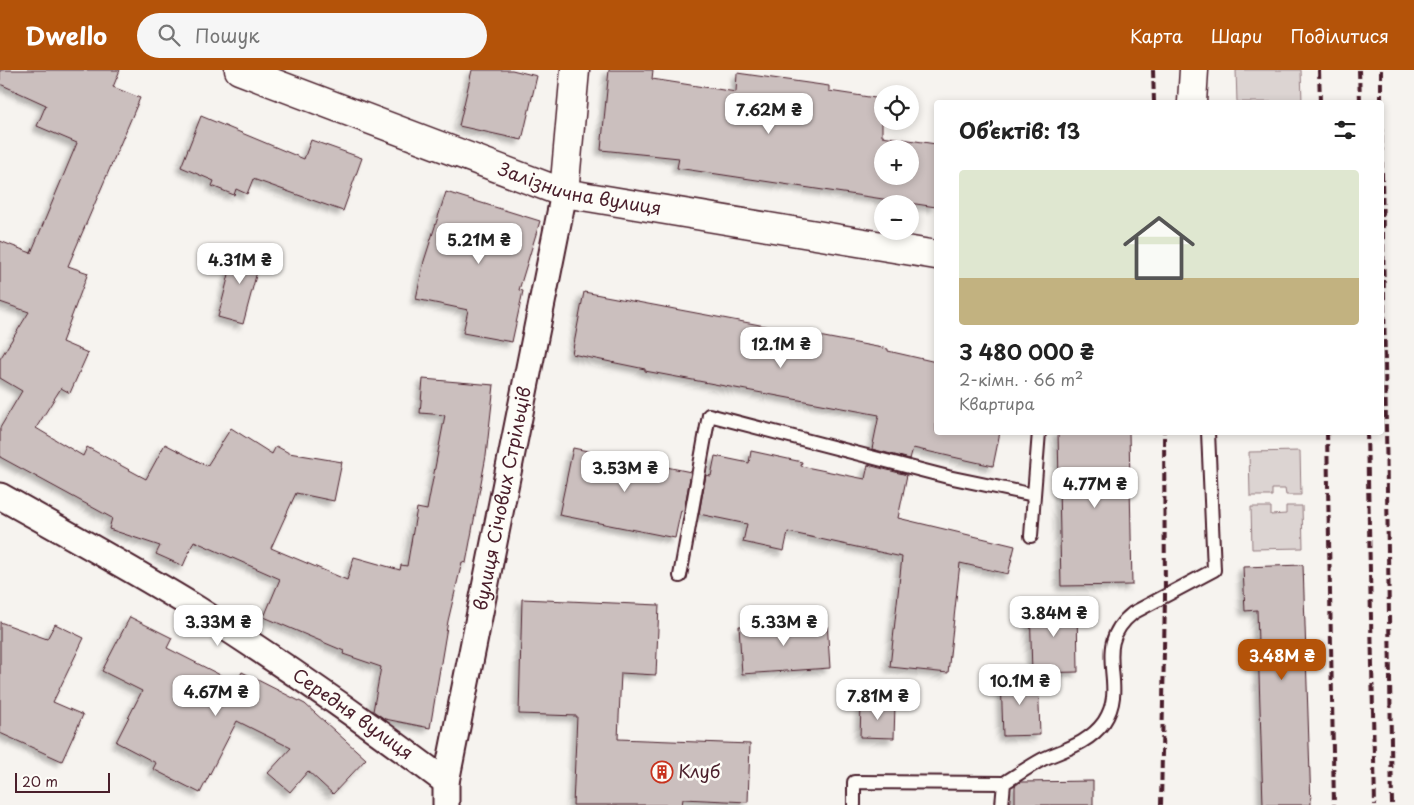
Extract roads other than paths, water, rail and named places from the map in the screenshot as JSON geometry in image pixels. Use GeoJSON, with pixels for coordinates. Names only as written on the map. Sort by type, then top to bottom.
{"type":"FeatureCollection","features":[{"type":"Feature","properties":{"kind":"street","name":"Залізнична вулиця"},"geometry":{"type":"LineString","coordinates":[[239,70],[564,193],[934,255]]}},
{"type":"Feature","properties":{"kind":"street"},"geometry":{"type":"LineString","coordinates":[[564,193],[575,70]]}},
{"type":"Feature","properties":{"kind":"street"},"geometry":{"type":"LineString","coordinates":[[1192,100],[1194,70]]}},
{"type":"Feature","properties":{"kind":"street","name":"вулиця Січових Стрільців"},"geometry":{"type":"LineString","coordinates":[[446,793],[564,193]]}},
{"type":"Feature","properties":{"kind":"street","name":"Середня вулиця"},"geometry":{"type":"LineString","coordinates":[[0,496],[95,549],[197,610],[297,675],[446,793]]}},
{"type":"Feature","properties":{"kind":"lane"},"geometry":{"type":"LineString","coordinates":[[680,576],[709,415],[948,477],[1034,495]]}},
{"type":"Feature","properties":{"kind":"lane"},"geometry":{"type":"LineString","coordinates":[[1030,536],[1039,435]]}},
{"type":"Feature","properties":{"kind":"lane"},"geometry":{"type":"LineString","coordinates":[[854,805],[854,782],[1004,783],[1041,760],[1084,742],[1096,732],[1105,720],[1111,705],[1114,689],[1110,650],[1116,629],[1133,613],[1214,570],[1208,435]]}},
{"type":"Feature","properties":{"kind":"lane"},"geometry":{"type":"LineString","coordinates":[[1002,805],[1004,783]]}},
{"type":"Feature","properties":{"kind":"railway"},"geometry":{"type":"LineString","coordinates":[[1153,70],[1154,100]]}},
{"type":"Feature","properties":{"kind":"railway"},"geometry":{"type":"LineString","coordinates":[[1319,70],[1320,100]]}},
{"type":"Feature","properties":{"kind":"railway"},"geometry":{"type":"LineString","coordinates":[[1359,70],[1360,100]]}},
{"type":"Feature","properties":{"kind":"railway"},"geometry":{"type":"LineString","coordinates":[[1381,70],[1381,100]]}},
{"type":"Feature","properties":{"kind":"railway"},"geometry":{"type":"LineString","coordinates":[[1384,301],[1392,805]]}},
{"type":"Feature","properties":{"kind":"railway"},"geometry":{"type":"LineString","coordinates":[[1161,805],[1165,597],[1164,435]]}},
{"type":"Feature","properties":{"kind":"railway"},"geometry":{"type":"LineString","coordinates":[[1327,435],[1334,805]]}},
{"type":"Feature","properties":{"kind":"railway"},"geometry":{"type":"LineString","coordinates":[[1367,435],[1375,805]]}},
{"type":"Feature","properties":{"kind":"place","name":"Клуб"},"geometry":{"type":"Point","coordinates":[662,772]}}]}
